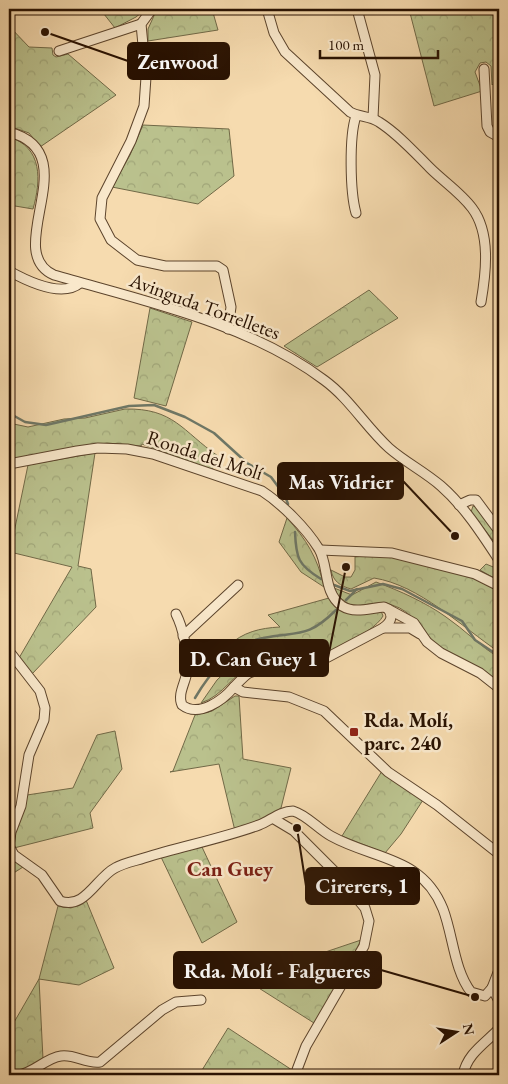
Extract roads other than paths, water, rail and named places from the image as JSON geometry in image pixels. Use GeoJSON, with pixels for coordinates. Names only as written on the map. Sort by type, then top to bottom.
{"type":"FeatureCollection","features":[{"type":"Feature","properties":{"kind":"street"},"geometry":{"type":"LineString","coordinates":[[59,51],[141,24],[152,9]]}},
{"type":"Feature","properties":{"kind":"street"},"geometry":{"type":"LineString","coordinates":[[267,9],[274,33],[285,52],[332,97],[356,116],[373,118],[401,139],[474,211],[482,232],[485,251],[485,277],[481,302]]}},
{"type":"Feature","properties":{"kind":"street"},"geometry":{"type":"LineString","coordinates":[[357,9],[375,75],[373,118]]}},
{"type":"Feature","properties":{"kind":"street"},"geometry":{"type":"LineString","coordinates":[[141,24],[146,77],[145,100],[132,141],[102,198],[100,219],[111,240],[137,260],[161,266],[217,266],[223,270],[231,307],[228,329]]}},
{"type":"Feature","properties":{"kind":"street"},"geometry":{"type":"LineString","coordinates":[[484,69],[487,126],[490,132],[499,137]]}},
{"type":"Feature","properties":{"kind":"street"},"geometry":{"type":"LineString","coordinates":[[356,116],[353,132],[352,191],[356,213]]}},
{"type":"Feature","properties":{"kind":"street","name":"Avinguda Torrelletes"},"geometry":{"type":"LineString","coordinates":[[9,132],[22,136],[31,144],[38,155],[44,176],[44,190],[35,239],[38,264],[49,273],[159,305],[228,329],[280,352],[324,380],[390,448],[439,485],[459,505],[497,556]]}},
{"type":"Feature","properties":{"kind":"street"},"geometry":{"type":"LineString","coordinates":[[9,271],[44,286],[71,288],[80,282]]}},
{"type":"Feature","properties":{"kind":"street","name":"Ronda del Molí"},"geometry":{"type":"LineString","coordinates":[[9,464],[98,448],[141,451],[262,491],[297,523],[320,550],[328,584],[341,605],[351,610],[388,609]]}},
{"type":"Feature","properties":{"kind":"street"},"geometry":{"type":"LineString","coordinates":[[459,505],[470,500],[476,500],[499,531]]}},
{"type":"Feature","properties":{"kind":"street"},"geometry":{"type":"LineString","coordinates":[[320,550],[392,553],[475,574],[499,586]]}},
{"type":"Feature","properties":{"kind":"street"},"geometry":{"type":"LineString","coordinates":[[183,636],[238,585]]}},
{"type":"Feature","properties":{"kind":"street"},"geometry":{"type":"LineString","coordinates":[[176,614],[183,636],[187,668],[180,699],[184,707],[196,709],[221,699],[244,677],[253,672],[302,668],[313,665],[383,628],[390,620],[391,613],[388,609]]}},
{"type":"Feature","properties":{"kind":"street"},"geometry":{"type":"LineString","coordinates":[[388,609],[414,623],[422,636]]}},
{"type":"Feature","properties":{"kind":"street"},"geometry":{"type":"LineString","coordinates":[[383,628],[410,628],[422,636],[441,654],[480,673],[499,688]]}},
{"type":"Feature","properties":{"kind":"street"},"geometry":{"type":"LineString","coordinates":[[9,651],[40,690],[45,708],[44,720],[29,755],[21,806],[10,838],[10,848],[14,855],[42,875],[60,900],[69,902],[80,900],[114,868],[187,845],[233,835],[274,819],[286,811],[297,812],[332,836],[352,846],[393,860],[427,882],[434,890],[443,910],[460,969],[468,987],[480,996],[485,996],[492,988],[499,970]]}},
{"type":"Feature","properties":{"kind":"street"},"geometry":{"type":"LineString","coordinates":[[234,687],[243,692],[289,697],[324,711],[388,772],[437,805],[499,854]]}},
{"type":"Feature","properties":{"kind":"street"},"geometry":{"type":"LineString","coordinates":[[274,819],[294,831],[335,872],[365,908],[370,921],[364,946],[306,1046],[295,1075]]}},
{"type":"Feature","properties":{"kind":"street"},"geometry":{"type":"LineString","coordinates":[[492,988],[499,1001]]}},
{"type":"Feature","properties":{"kind":"street"},"geometry":{"type":"LineString","coordinates":[[9,1074],[30,1073],[59,1056],[68,1056],[87,1062],[100,1062],[162,1010],[176,1002],[202,1000]]}},
{"type":"Feature","properties":{"kind":"street"},"geometry":{"type":"LineString","coordinates":[[463,1075],[473,1052],[499,1029]]}},
{"type":"Feature","properties":{"kind":"waterway"},"geometry":{"type":"LineString","coordinates":[[9,413],[25,422],[46,425],[129,406],[154,405],[185,417],[214,433],[247,463],[271,477],[285,496],[288,504]]}},
{"type":"Feature","properties":{"kind":"waterway"},"geometry":{"type":"LineString","coordinates":[[295,532],[296,548],[300,560],[307,569],[321,579]]}},
{"type":"Feature","properties":{"kind":"waterway"},"geometry":{"type":"LineString","coordinates":[[334,585],[350,591],[383,584],[402,589],[462,621],[475,640],[499,656]]}},
{"type":"Feature","properties":{"kind":"waterway"},"geometry":{"type":"LineString","coordinates":[[346,600],[357,589]]}},
{"type":"Feature","properties":{"kind":"waterway"},"geometry":{"type":"LineString","coordinates":[[195,698],[207,679],[223,661],[242,646],[263,638],[309,630],[317,626],[336,610]]}},
{"type":"Feature","properties":{"kind":"place","name":"Zenwood"},"geometry":{"type":"Point","coordinates":[45,32]}},
{"type":"Feature","properties":{"kind":"place","name":"Mas Vidrier"},"geometry":{"type":"Point","coordinates":[455,536]}},
{"type":"Feature","properties":{"kind":"place","name":"D. Can Guey 1"},"geometry":{"type":"Point","coordinates":[346,567]}},
{"type":"Feature","properties":{"kind":"place","name":"Rda. Molí, parc. 240"},"geometry":{"type":"Point","coordinates":[354,732]}},
{"type":"Feature","properties":{"kind":"place","name":"Cirerers, 1"},"geometry":{"type":"Point","coordinates":[297,828]}},
{"type":"Feature","properties":{"kind":"place","name":"Rda. Molí - Falgueres"},"geometry":{"type":"Point","coordinates":[475,997]}},
{"type":"Feature","properties":{"kind":"district","name":"Can Guey"},"geometry":{"type":"Point","coordinates":[230,868]}}]}
